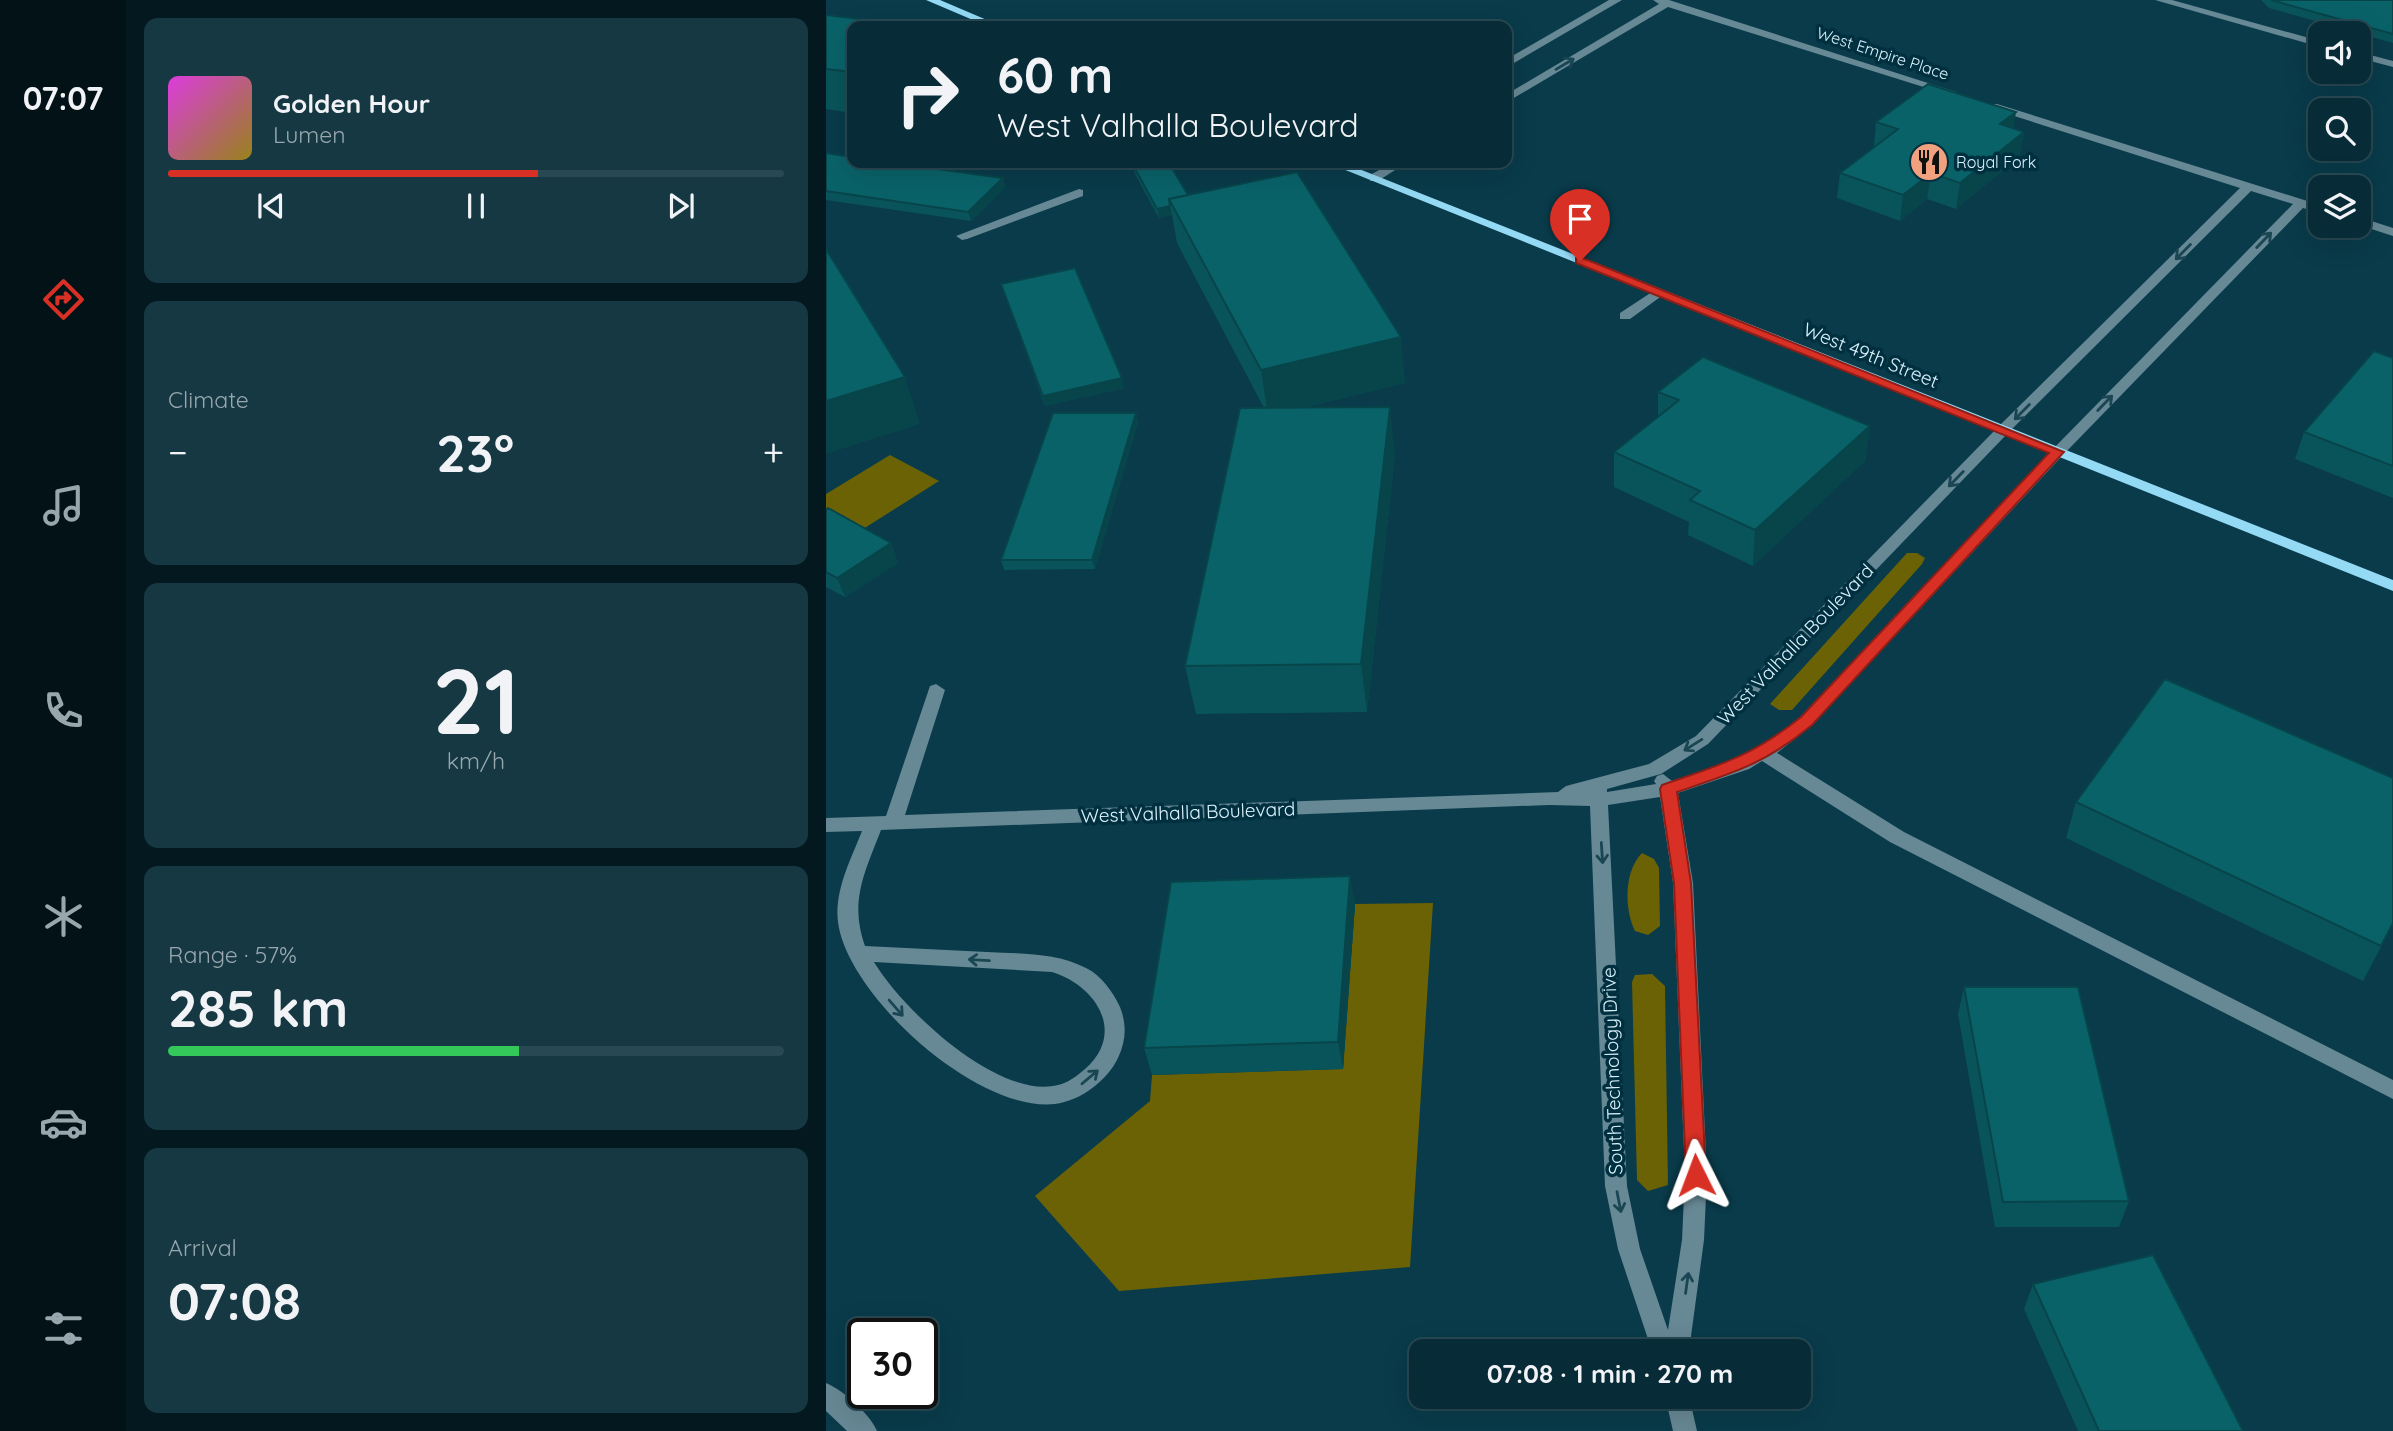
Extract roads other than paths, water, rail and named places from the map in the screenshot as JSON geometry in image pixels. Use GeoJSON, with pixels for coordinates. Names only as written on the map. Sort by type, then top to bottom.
{"type":"FeatureCollection","features":[{"type":"Feature","properties":{"kind":"main road"},"geometry":{"type":"LineString","coordinates":[[931,0],[984,21]]}},
{"type":"Feature","properties":{"kind":"main road","name":"West 49th Street"},"geometry":{"type":"LineString","coordinates":[[1347,168],[2393,586]]}},
{"type":"Feature","properties":{"kind":"street"},"geometry":{"type":"LineString","coordinates":[[1512,61],[1617,0]]}},
{"type":"Feature","properties":{"kind":"street"},"geometry":{"type":"LineString","coordinates":[[2160,0],[2308,41]]}},
{"type":"Feature","properties":{"kind":"street","name":"West Empire Place"},"geometry":{"type":"LineString","coordinates":[[1512,96],[1663,1],[2308,205]]}},
{"type":"Feature","properties":{"kind":"street"},"geometry":{"type":"LineString","coordinates":[[2371,58],[2393,64]]}},
{"type":"Feature","properties":{"kind":"street"},"geometry":{"type":"LineString","coordinates":[[1374,178],[1391,168]]}},
{"type":"Feature","properties":{"kind":"street"},"geometry":{"type":"LineString","coordinates":[[2003,430],[2249,186]]}},
{"type":"Feature","properties":{"kind":"street"},"geometry":{"type":"LineString","coordinates":[[962,236],[1079,193]]}},
{"type":"Feature","properties":{"kind":"street"},"geometry":{"type":"LineString","coordinates":[[2057,452],[2301,203]]}},
{"type":"Feature","properties":{"kind":"street"},"geometry":{"type":"LineString","coordinates":[[2371,225],[2393,232]]}},
{"type":"Feature","properties":{"kind":"street"},"geometry":{"type":"LineString","coordinates":[[1625,316],[1658,292]]}},
{"type":"Feature","properties":{"kind":"street","name":"West Valhalla Boulevard"},"geometry":{"type":"LineString","coordinates":[[1598,792],[1655,769],[1702,740],[2003,430]]}},
{"type":"Feature","properties":{"kind":"street","name":"West Valhalla Boulevard"},"geometry":{"type":"LineString","coordinates":[[826,825],[1549,798],[1598,792],[1668,789],[1743,764],[1763,753],[1806,721],[2057,452]]}},
{"type":"Feature","properties":{"kind":"street"},"geometry":{"type":"LineString","coordinates":[[855,953],[1052,964],[1075,971],[1091,982],[1107,1004],[1116,1026],[1116,1040],[1110,1056],[1096,1074],[1078,1087],[1056,1096],[1026,1095],[989,1079],[943,1050],[901,1015],[870,978],[855,953],[848,923],[852,885],[883,823],[936,690]]}},
{"type":"Feature","properties":{"kind":"street"},"geometry":{"type":"LineString","coordinates":[[1763,753],[1897,837],[2393,1090]]}},
{"type":"Feature","properties":{"kind":"street"},"geometry":{"type":"LineString","coordinates":[[1655,769],[1668,789],[1682,883],[1696,1175],[1693,1240],[1679,1339]]}},
{"type":"Feature","properties":{"kind":"street","name":"South Technology Drive"},"geometry":{"type":"LineString","coordinates":[[1598,792],[1616,1186],[1629,1250],[1660,1339]]}},
{"type":"Feature","properties":{"kind":"street"},"geometry":{"type":"LineString","coordinates":[[826,1395],[866,1431]]}},
{"type":"Feature","properties":{"kind":"street"},"geometry":{"type":"LineString","coordinates":[[1680,1409],[1685,1431]]}},
{"type":"Feature","properties":{"kind":"place","name":"Royal Fork"},"geometry":{"type":"Point","coordinates":[1929,162]}}]}
